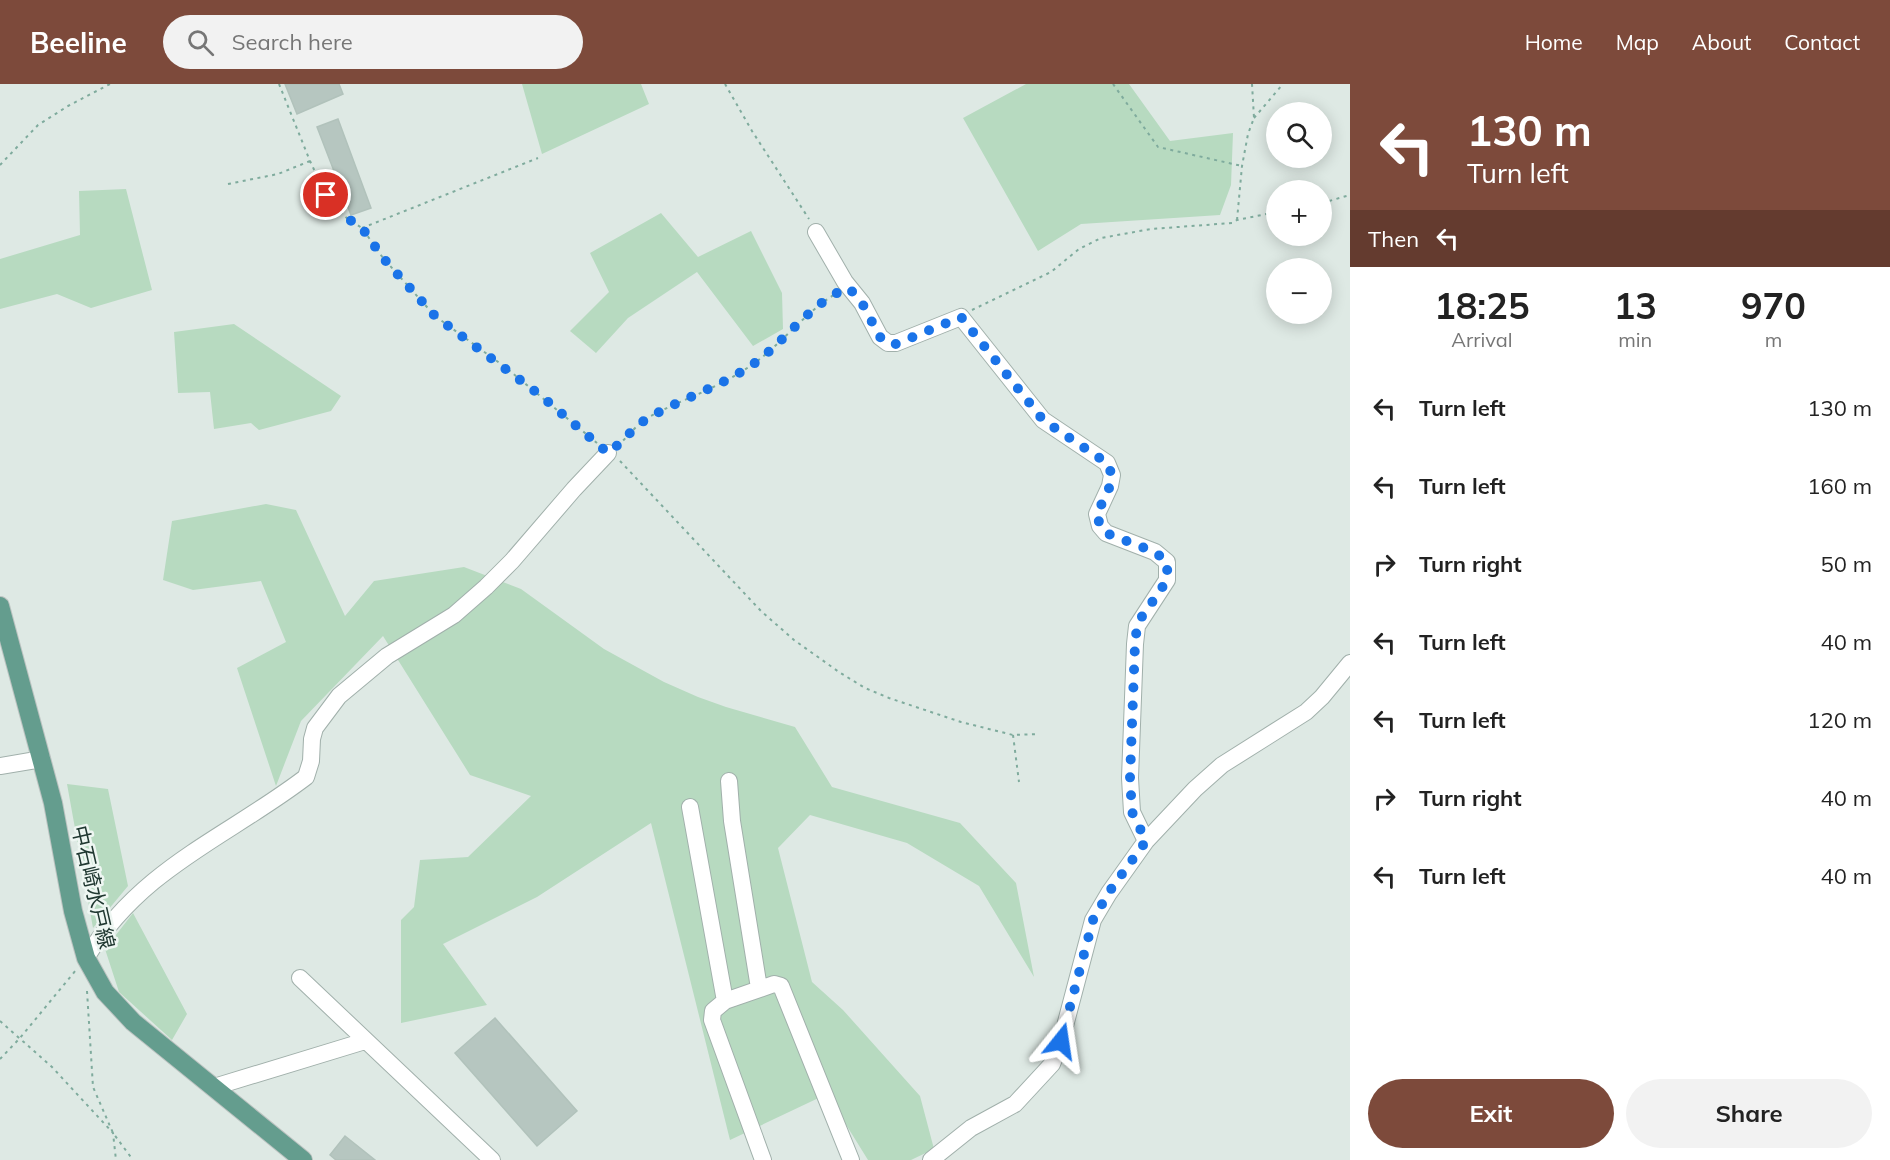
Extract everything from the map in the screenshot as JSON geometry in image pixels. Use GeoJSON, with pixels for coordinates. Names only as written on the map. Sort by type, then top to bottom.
{"type":"FeatureCollection","features":[{"type":"Feature","properties":{"kind":"main road","name":"中石崎水戸線"},"geometry":{"type":"LineString","coordinates":[[0,606],[53,803],[77,930],[90,965],[105,992],[133,1022],[303,1160]]}},
{"type":"Feature","properties":{"kind":"street"},"geometry":{"type":"LineString","coordinates":[[816,232],[849,288],[862,303],[880,337],[888,344],[896,344],[961,317],[1043,420],[1107,463],[1112,475],[1110,486],[1097,514],[1100,526],[1106,533],[1155,552],[1167,562],[1167,580],[1137,626],[1135,644],[1130,778],[1132,812],[1146,841]]}},
{"type":"Feature","properties":{"kind":"street"},"geometry":{"type":"LineString","coordinates":[[90,965],[129,902],[163,872],[306,777],[311,761],[315,728],[339,696],[387,657],[454,615],[486,587],[608,453]]}},
{"type":"Feature","properties":{"kind":"street"},"geometry":{"type":"LineString","coordinates":[[931,1160],[971,1128],[1015,1104],[1052,1064],[1061,1041],[1093,920],[1109,892],[1146,841],[1195,789],[1222,765],[1306,712],[1322,697],[1350,663]]}},
{"type":"Feature","properties":{"kind":"street"},"geometry":{"type":"LineString","coordinates":[[0,766],[42,759]]}},
{"type":"Feature","properties":{"kind":"street"},"geometry":{"type":"LineString","coordinates":[[729,781],[732,821],[759,988]]}},
{"type":"Feature","properties":{"kind":"street"},"geometry":{"type":"LineString","coordinates":[[690,807],[725,1000]]}},
{"type":"Feature","properties":{"kind":"street"},"geometry":{"type":"LineString","coordinates":[[300,978],[492,1160]]}},
{"type":"Feature","properties":{"kind":"street"},"geometry":{"type":"LineString","coordinates":[[763,1160],[712,1020],[713,1011],[725,1000],[774,984],[781,986],[851,1160]]}},
{"type":"Feature","properties":{"kind":"street"},"geometry":{"type":"LineString","coordinates":[[214,1087],[365,1041]]}},
{"type":"Feature","properties":{"kind":"path"},"geometry":{"type":"LineString","coordinates":[[0,165],[38,125],[110,84]]}},
{"type":"Feature","properties":{"kind":"path"},"geometry":{"type":"LineString","coordinates":[[279,84],[326,195],[344,216],[362,228],[383,258],[435,316],[531,388],[608,453],[617,458],[762,611],[794,640],[865,688],[889,698],[961,722],[1013,735],[1039,734]]}},
{"type":"Feature","properties":{"kind":"path"},"geometry":{"type":"LineString","coordinates":[[725,84],[816,232]]}},
{"type":"Feature","properties":{"kind":"path"},"geometry":{"type":"LineString","coordinates":[[1113,84],[1158,147],[1242,166]]}},
{"type":"Feature","properties":{"kind":"path"},"geometry":{"type":"LineString","coordinates":[[1252,84],[1254,118]]}},
{"type":"Feature","properties":{"kind":"path"},"geometry":{"type":"LineString","coordinates":[[1237,220],[1242,166],[1248,134],[1254,118],[1283,84]]}},
{"type":"Feature","properties":{"kind":"path"},"geometry":{"type":"LineString","coordinates":[[362,228],[538,158]]}},
{"type":"Feature","properties":{"kind":"path"},"geometry":{"type":"LineString","coordinates":[[228,184],[278,174],[310,161]]}},
{"type":"Feature","properties":{"kind":"path"},"geometry":{"type":"LineString","coordinates":[[1332,200],[1350,195]]}},
{"type":"Feature","properties":{"kind":"path"},"geometry":{"type":"LineString","coordinates":[[961,317],[1051,272],[1079,249],[1101,238],[1151,229],[1232,223],[1266,214]]}},
{"type":"Feature","properties":{"kind":"path"},"geometry":{"type":"LineString","coordinates":[[608,453],[647,418],[720,385],[755,363],[824,303],[849,288]]}},
{"type":"Feature","properties":{"kind":"path"},"geometry":{"type":"LineString","coordinates":[[1013,735],[1018,782]]}},
{"type":"Feature","properties":{"kind":"path"},"geometry":{"type":"LineString","coordinates":[[0,1059],[90,965]]}},
{"type":"Feature","properties":{"kind":"path"},"geometry":{"type":"LineString","coordinates":[[90,965],[87,988],[93,1087],[113,1133],[116,1160]]}},
{"type":"Feature","properties":{"kind":"path"},"geometry":{"type":"LineString","coordinates":[[0,1021],[52,1067],[113,1133],[133,1160]]}},
{"type":"Feature","properties":{"kind":"green space"},"geometry":{"type":"Polygon","coordinates":[[[522,84],[641,84],[649,104],[542,154],[522,84]]]}},
{"type":"Feature","properties":{"kind":"green space"},"geometry":{"type":"Polygon","coordinates":[[[1026,84],[1129,84],[1170,141],[1233,133],[1231,185],[1220,215],[1081,224],[1038,251],[963,118],[1026,84]]]}},
{"type":"Feature","properties":{"kind":"green space"},"geometry":{"type":"Polygon","coordinates":[[[126,189],[152,290],[91,308],[57,294],[0,309],[0,259],[80,235],[79,191],[126,189]]]}},
{"type":"Feature","properties":{"kind":"green space"},"geometry":{"type":"Polygon","coordinates":[[[661,213],[698,257],[751,231],[782,293],[783,329],[753,346],[697,272],[628,318],[596,353],[570,331],[609,292],[590,253],[661,213]]]}},
{"type":"Feature","properties":{"kind":"green space"},"geometry":{"type":"Polygon","coordinates":[[[234,324],[341,396],[331,411],[259,430],[251,423],[214,429],[210,392],[178,393],[174,332],[234,324]]]}},
{"type":"Feature","properties":{"kind":"green space"},"geometry":{"type":"Polygon","coordinates":[[[266,504],[296,510],[345,616],[374,581],[464,567],[521,589],[604,649],[664,682],[726,707],[795,727],[832,787],[960,823],[1016,883],[1034,977],[979,886],[907,843],[810,815],[778,848],[812,982],[843,1010],[920,1096],[934,1149],[911,1160],[868,1160],[827,1094],[730,1140],[651,823],[537,897],[443,944],[487,1005],[401,1023],[401,920],[414,907],[420,860],[468,857],[531,796],[470,775],[383,636],[301,721],[276,786],[237,668],[286,642],[261,581],[193,590],[163,580],[172,521],[266,504]]]}},
{"type":"Feature","properties":{"kind":"green space"},"geometry":{"type":"Polygon","coordinates":[[[67,784],[108,789],[128,886],[93,928],[67,784]]]}},
{"type":"Feature","properties":{"kind":"green space"},"geometry":{"type":"Polygon","coordinates":[[[133,913],[187,1014],[172,1040],[119,992],[105,949],[133,913]]]}},
{"type":"Feature","properties":{"kind":"building"},"geometry":{"type":"Polygon","coordinates":[[[285,84],[339,84],[343,94],[297,114],[285,84]]]}},
{"type":"Feature","properties":{"kind":"building"},"geometry":{"type":"Polygon","coordinates":[[[338,119],[371,208],[351,215],[317,127],[338,119]]]}},
{"type":"Feature","properties":{"kind":"building"},"geometry":{"type":"Polygon","coordinates":[[[495,1018],[577,1111],[537,1146],[455,1053],[495,1018]]]}},
{"type":"Feature","properties":{"kind":"building"},"geometry":{"type":"Polygon","coordinates":[[[345,1136],[375,1160],[336,1160],[330,1155],[345,1136]]]}},
{"type":"Feature","properties":{"kind":"route"},"geometry":{"type":"LineString","coordinates":[[326,195],[344,216],[362,228],[383,258],[435,316],[505,367],[608,453],[647,418],[720,385],[755,363],[833,295],[849,288],[862,303],[880,337],[888,344],[896,344],[961,317],[1043,420],[1107,463],[1112,475],[1110,486],[1097,514],[1100,526],[1106,533],[1155,552],[1167,562],[1168,570],[1167,580],[1137,626],[1135,644],[1130,778],[1132,812],[1146,841],[1109,892],[1093,920],[1061,1041]]}}]}
